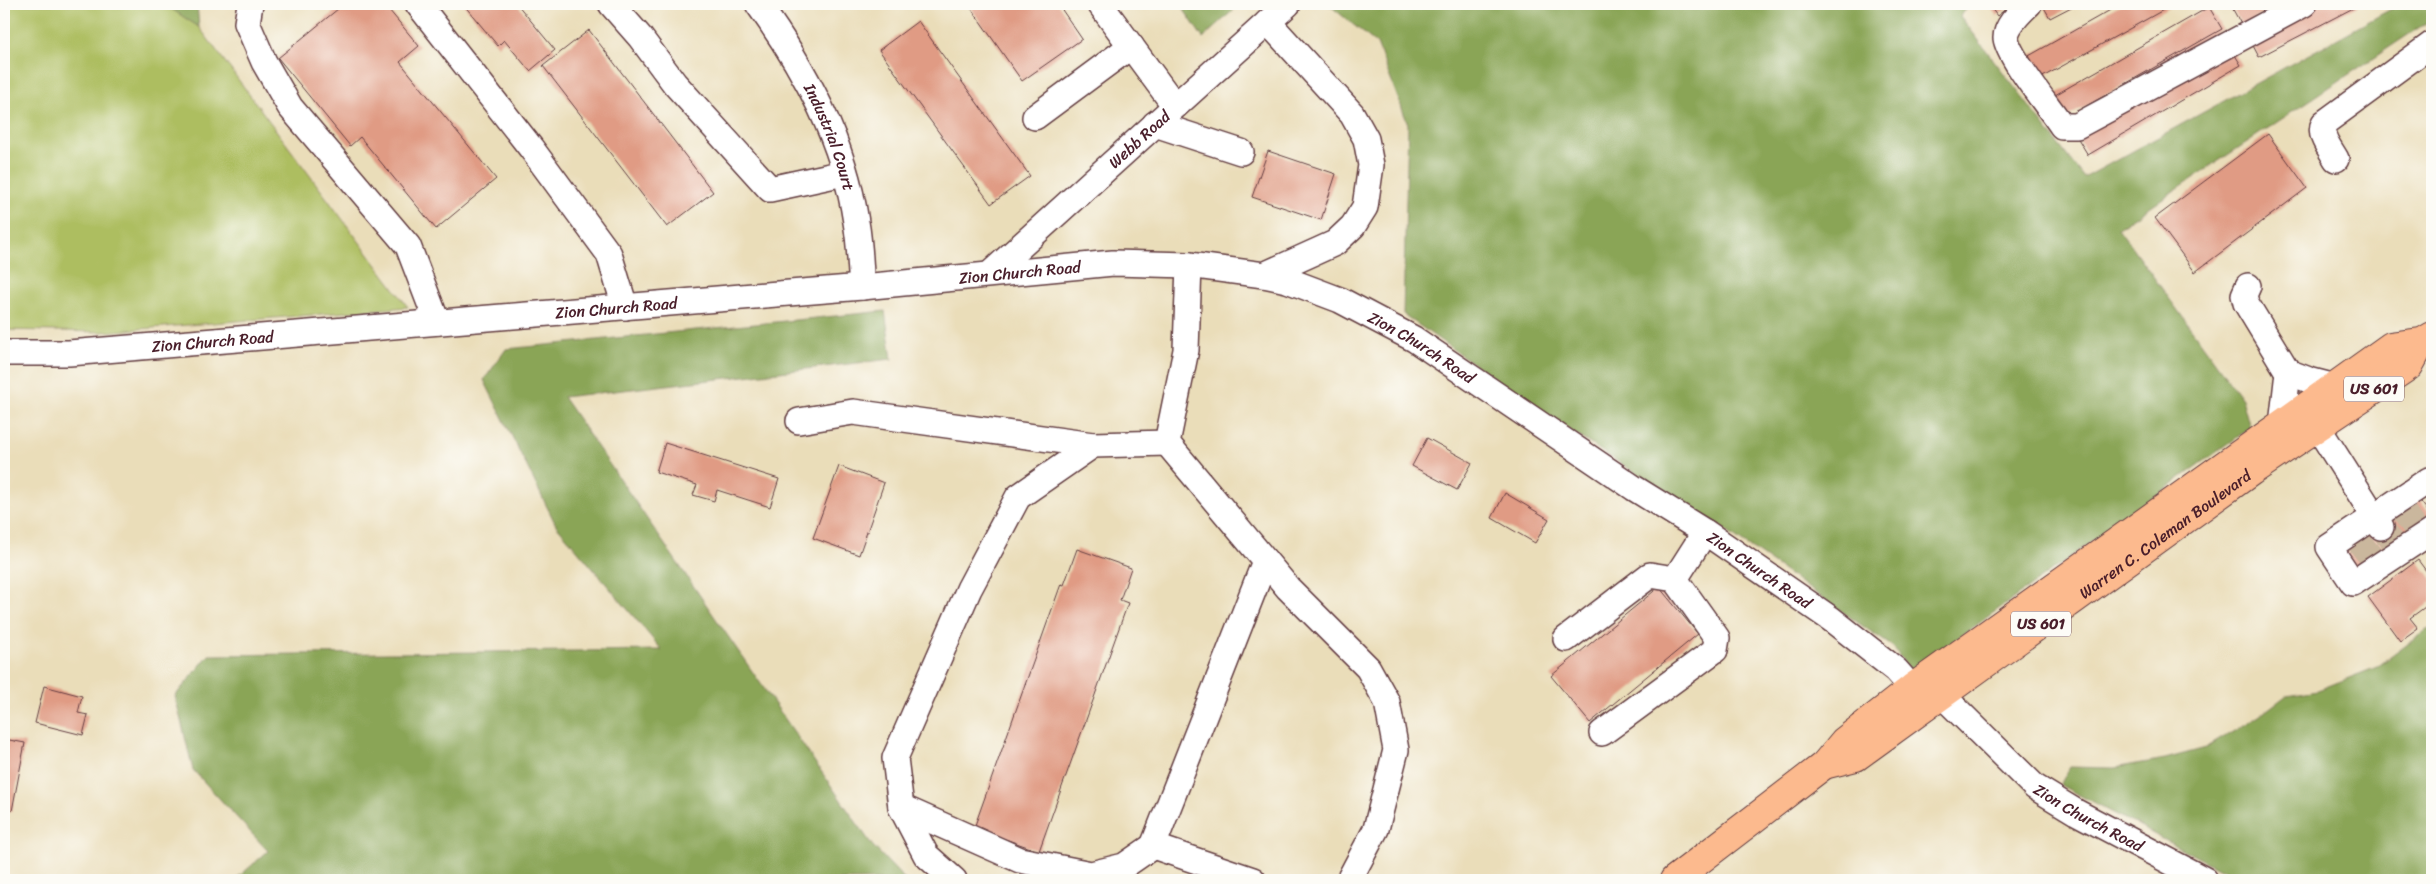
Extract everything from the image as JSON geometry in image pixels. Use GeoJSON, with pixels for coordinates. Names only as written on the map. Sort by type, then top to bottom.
{"type":"FeatureCollection","features":[{"type":"Feature","properties":{"kind":"highway","name":"Warren C. Coleman Boulevard"},"geometry":{"type":"LineString","coordinates":[[1674,880],[1824,765],[1844,741],[1912,688],[2391,346],[2427,339]]}},
{"type":"Feature","properties":{"kind":"highway","name":"Warren C. Coleman Boulevard"},"geometry":{"type":"LineString","coordinates":[[1824,765],[1856,757],[1943,696],[2316,426],[2409,366],[2427,339]]}},
{"type":"Feature","properties":{"kind":"street"},"geometry":{"type":"LineString","coordinates":[[250,4],[247,23],[268,70],[290,107],[408,246],[436,322]]}},
{"type":"Feature","properties":{"kind":"street"},"geometry":{"type":"LineString","coordinates":[[418,4],[531,148],[609,254],[625,306]]}},
{"type":"Feature","properties":{"kind":"street"},"geometry":{"type":"LineString","coordinates":[[611,4],[640,37],[675,84],[770,189],[844,172]]}},
{"type":"Feature","properties":{"kind":"street","name":"Industrial Court"},"geometry":{"type":"LineString","coordinates":[[758,4],[804,74],[824,112],[844,172],[856,221],[862,287]]}},
{"type":"Feature","properties":{"kind":"street"},"geometry":{"type":"LineString","coordinates":[[1100,4],[1175,106]]}},
{"type":"Feature","properties":{"kind":"street","name":"Webb Road"},"geometry":{"type":"LineString","coordinates":[[990,274],[1288,4]]}},
{"type":"Feature","properties":{"kind":"street"},"geometry":{"type":"LineString","coordinates":[[2029,4],[2013,21],[2006,37],[2011,52],[2062,126],[2077,126],[2304,4]]}},
{"type":"Feature","properties":{"kind":"street"},"geometry":{"type":"LineString","coordinates":[[1264,274],[1335,243],[1353,226],[1365,207],[1371,165],[1366,139],[1352,114],[1268,22]]}},
{"type":"Feature","properties":{"kind":"street"},"geometry":{"type":"LineString","coordinates":[[2336,159],[2323,136],[2321,128],[2324,123],[2432,44]]}},
{"type":"Feature","properties":{"kind":"street"},"geometry":{"type":"LineString","coordinates":[[1035,117],[1131,46]]}},
{"type":"Feature","properties":{"kind":"street"},"geometry":{"type":"LineString","coordinates":[[1155,124],[1241,152]]}},
{"type":"Feature","properties":{"kind":"street","name":"Zion Church Road"},"geometry":{"type":"LineString","coordinates":[[5,360],[62,353],[862,287],[1113,263],[1189,265],[1264,274],[1287,280],[1340,300],[1414,339],[1634,488],[1705,532],[1831,619],[1896,670],[1912,688]]}},
{"type":"Feature","properties":{"kind":"street"},"geometry":{"type":"LineString","coordinates":[[1167,443],[1186,350],[1189,265]]}},
{"type":"Feature","properties":{"kind":"street"},"geometry":{"type":"LineString","coordinates":[[2248,286],[2244,295],[2246,303],[2288,372],[2282,425]]}},
{"type":"Feature","properties":{"kind":"street"},"geometry":{"type":"LineString","coordinates":[[2288,372],[2336,387]]}},
{"type":"Feature","properties":{"kind":"street"},"geometry":{"type":"LineString","coordinates":[[799,421],[853,412],[1093,445],[1167,443]]}},
{"type":"Feature","properties":{"kind":"street"},"geometry":{"type":"LineString","coordinates":[[2316,426],[2387,535]]}},
{"type":"Feature","properties":{"kind":"street"},"geometry":{"type":"LineString","coordinates":[[1167,443],[1288,588],[1368,668],[1387,702],[1396,750],[1376,829],[1349,880]]}},
{"type":"Feature","properties":{"kind":"street"},"geometry":{"type":"LineString","coordinates":[[954,880],[926,855],[901,807],[896,758],[973,581],[1018,497],[1093,445]]}},
{"type":"Feature","properties":{"kind":"street"},"geometry":{"type":"LineString","coordinates":[[2414,522],[2387,535],[2365,550],[2387,535],[2414,522],[2429,480],[2432,486]]}},
{"type":"Feature","properties":{"kind":"street"},"geometry":{"type":"LineString","coordinates":[[1675,579],[1705,532]]}},
{"type":"Feature","properties":{"kind":"street"},"geometry":{"type":"LineString","coordinates":[[901,807],[1020,860],[1091,874],[1124,866],[1153,846],[1265,561]]}},
{"type":"Feature","properties":{"kind":"street"},"geometry":{"type":"LineString","coordinates":[[1566,639],[1650,575],[1675,579],[1717,638],[1715,650],[1602,733]]}},
{"type":"Feature","properties":{"kind":"street","name":"Zion Church Road"},"geometry":{"type":"LineString","coordinates":[[1943,696],[2035,787],[2076,812],[2205,880]]}},
{"type":"Feature","properties":{"kind":"street"},"geometry":{"type":"LineString","coordinates":[[1153,846],[1252,880]]}},
{"type":"Feature","properties":{"kind":"green space"},"geometry":{"type":"Polygon","coordinates":[[[4,4],[164,4],[199,27],[408,307],[103,332],[4,330],[4,4]]]}},
{"type":"Feature","properties":{"kind":"green space"},"geometry":{"type":"Polygon","coordinates":[[[164,4],[197,4],[199,27],[164,4]]]}},
{"type":"Feature","properties":{"kind":"green space"},"geometry":{"type":"Polygon","coordinates":[[[1180,4],[1240,4],[1203,38],[1180,4]]]}},
{"type":"Feature","properties":{"kind":"green space"},"geometry":{"type":"Polygon","coordinates":[[[1328,4],[1972,4],[1960,16],[2084,178],[2400,4],[2432,4],[2432,19],[2118,228],[2242,399],[2250,428],[1911,672],[1893,647],[1719,526],[1559,424],[1403,314],[1408,124],[1377,44],[1328,4]]]}},
{"type":"Feature","properties":{"kind":"green space"},"geometry":{"type":"Polygon","coordinates":[[[885,311],[892,359],[563,397],[872,845],[905,880],[235,880],[268,851],[193,770],[175,696],[209,655],[662,650],[556,525],[484,380],[506,349],[885,311]]]}},
{"type":"Feature","properties":{"kind":"green space"},"geometry":{"type":"Polygon","coordinates":[[[2432,626],[2432,880],[2241,880],[2060,785],[2070,767],[2114,768],[2165,759],[2206,748],[2259,716],[2287,695],[2318,690],[2377,667],[2432,626]]]}},
{"type":"Feature","properties":{"kind":"building"},"geometry":{"type":"Polygon","coordinates":[[[344,4],[384,4],[419,46],[400,62],[496,179],[436,229],[360,137],[350,146],[278,58],[344,4]]]}},
{"type":"Feature","properties":{"kind":"building"},"geometry":{"type":"Polygon","coordinates":[[[463,4],[517,4],[555,50],[530,71],[504,40],[498,46],[463,4]]]}},
{"type":"Feature","properties":{"kind":"building"},"geometry":{"type":"Polygon","coordinates":[[[968,4],[1058,4],[1082,39],[1022,81],[968,4]]]}},
{"type":"Feature","properties":{"kind":"building"},"geometry":{"type":"Polygon","coordinates":[[[1988,4],[2012,4],[1997,16],[1988,4]]]}},
{"type":"Feature","properties":{"kind":"building"},"geometry":{"type":"Polygon","coordinates":[[[2042,4],[2077,4],[2050,18],[2042,4]]]}},
{"type":"Feature","properties":{"kind":"building"},"geometry":{"type":"Polygon","coordinates":[[[2121,4],[2174,4],[2039,79],[2027,57],[2121,4]]]}},
{"type":"Feature","properties":{"kind":"building"},"geometry":{"type":"Polygon","coordinates":[[[2230,4],[2281,4],[2242,26],[2230,4]]]}},
{"type":"Feature","properties":{"kind":"building"},"geometry":{"type":"Polygon","coordinates":[[[2314,4],[2361,4],[2259,57],[2249,38],[2314,4]]]}},
{"type":"Feature","properties":{"kind":"building"},"geometry":{"type":"Polygon","coordinates":[[[2209,7],[2222,29],[2067,117],[2055,95],[2209,7]]]}},
{"type":"Feature","properties":{"kind":"building"},"geometry":{"type":"Polygon","coordinates":[[[918,21],[1030,176],[991,204],[879,50],[918,21]]]}},
{"type":"Feature","properties":{"kind":"building"},"geometry":{"type":"Polygon","coordinates":[[[589,30],[713,192],[667,227],[543,66],[589,30]]]}},
{"type":"Feature","properties":{"kind":"building"},"geometry":{"type":"Polygon","coordinates":[[[2230,47],[2241,65],[2088,155],[2077,137],[2230,47]]]}},
{"type":"Feature","properties":{"kind":"building"},"geometry":{"type":"Polygon","coordinates":[[[2268,134],[2307,188],[2195,272],[2155,218],[2268,134]]]}},
{"type":"Feature","properties":{"kind":"building"},"geometry":{"type":"Polygon","coordinates":[[[1268,151],[1336,174],[1321,220],[1252,197],[1268,151]]]}},
{"type":"Feature","properties":{"kind":"building"},"geometry":{"type":"Polygon","coordinates":[[[1427,438],[1472,463],[1457,490],[1412,466],[1427,438]]]}},
{"type":"Feature","properties":{"kind":"building"},"geometry":{"type":"Polygon","coordinates":[[[665,443],[779,479],[770,507],[717,490],[714,501],[693,495],[697,485],[656,472],[665,443]]]}},
{"type":"Feature","properties":{"kind":"building"},"geometry":{"type":"Polygon","coordinates":[[[839,466],[884,483],[859,555],[813,538],[839,466]]]}},
{"type":"Feature","properties":{"kind":"building"},"geometry":{"type":"Polygon","coordinates":[[[1505,493],[1549,519],[1535,543],[1492,518],[1505,493]]]}},
{"type":"Feature","properties":{"kind":"building"},"geometry":{"type":"Polygon","coordinates":[[[2419,499],[2432,517],[2353,573],[2341,555],[2419,499]]]}},
{"type":"Feature","properties":{"kind":"building"},"geometry":{"type":"Polygon","coordinates":[[[1077,549],[1131,568],[1120,600],[1128,603],[1039,851],[974,828],[1061,584],[1064,585],[1077,549]]]}},
{"type":"Feature","properties":{"kind":"building"},"geometry":{"type":"Polygon","coordinates":[[[2418,560],[2432,579],[2432,602],[2410,618],[2418,628],[2400,641],[2368,597],[2418,560]]]}},
{"type":"Feature","properties":{"kind":"building"},"geometry":{"type":"Polygon","coordinates":[[[1659,587],[1698,634],[1590,723],[1551,676],[1659,587]]]}},
{"type":"Feature","properties":{"kind":"building"},"geometry":{"type":"Polygon","coordinates":[[[44,686],[82,696],[78,713],[88,715],[83,735],[35,723],[44,686]]]}},
{"type":"Feature","properties":{"kind":"building"},"geometry":{"type":"Polygon","coordinates":[[[4,739],[25,743],[12,811],[4,809],[4,739]]]}},
{"type":"Feature","properties":{"kind":"tunnel"},"geometry":{"type":"LineString","coordinates":[[2403,511],[2416,529]]}},
{"type":"Feature","properties":{"kind":"tunnel"},"geometry":{"type":"LineString","coordinates":[[2381,527],[2394,544]]}},
{"type":"Feature","properties":{"kind":"tunnel"},"geometry":{"type":"LineString","coordinates":[[2359,542],[2373,559]]}}]}
